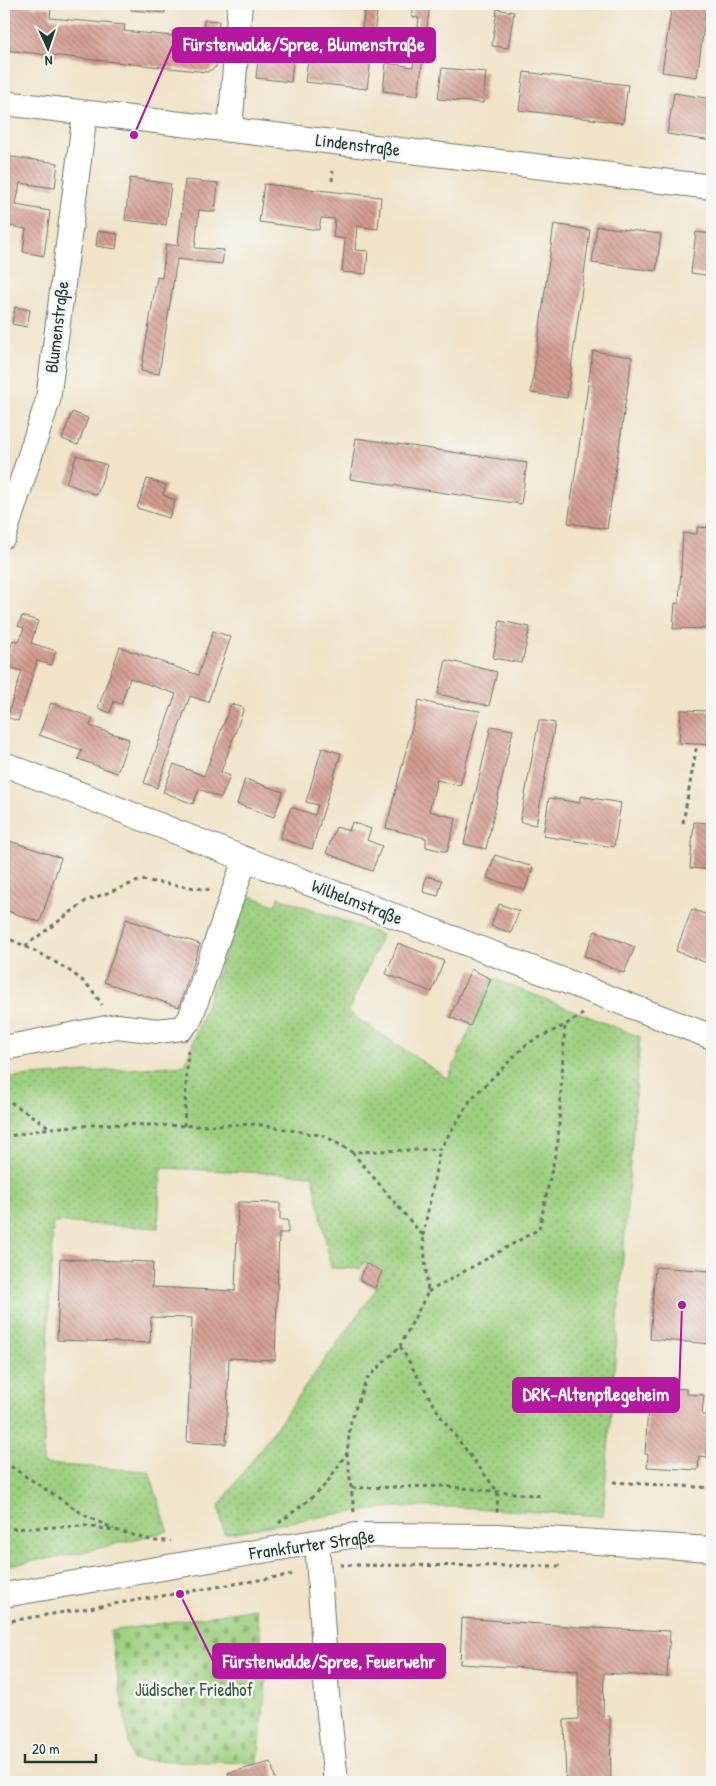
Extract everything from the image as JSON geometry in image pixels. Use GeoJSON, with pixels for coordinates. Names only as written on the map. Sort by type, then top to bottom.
{"type":"FeatureCollection","features":[{"type":"Feature","properties":{"kind":"street"},"geometry":{"type":"LineString","coordinates":[[230,130],[240,4]]}},
{"type":"Feature","properties":{"kind":"street","name":"Lindenstraße"},"geometry":{"type":"LineString","coordinates":[[4,103],[712,187]]}},
{"type":"Feature","properties":{"kind":"street","name":"Blumenstraße"},"geometry":{"type":"LineString","coordinates":[[4,536],[48,400],[85,113]]}},
{"type":"Feature","properties":{"kind":"street","name":"Wilhelmstraße"},"geometry":{"type":"LineString","coordinates":[[4,764],[245,860],[712,1037]]}},
{"type":"Feature","properties":{"kind":"street"},"geometry":{"type":"LineString","coordinates":[[4,1048],[117,1026],[158,1030],[182,1028],[190,1019],[245,860]]}},
{"type":"Feature","properties":{"kind":"street","name":"Frankfurter Straße"},"geometry":{"type":"LineString","coordinates":[[4,1595],[356,1535],[497,1536],[712,1549]]}},
{"type":"Feature","properties":{"kind":"street"},"geometry":{"type":"LineString","coordinates":[[318,1542],[326,1695],[336,1782]]}},
{"type":"Feature","properties":{"kind":"path"},"geometry":{"type":"LineString","coordinates":[[332,181],[333,171]]}},
{"type":"Feature","properties":{"kind":"path"},"geometry":{"type":"LineString","coordinates":[[683,823],[697,744]]}},
{"type":"Feature","properties":{"kind":"path"},"geometry":{"type":"LineString","coordinates":[[25,946],[86,901],[141,880],[206,888],[231,899]]}},
{"type":"Feature","properties":{"kind":"path"},"geometry":{"type":"LineString","coordinates":[[4,937],[25,946],[75,975],[91,988],[117,1026]]}},
{"type":"Feature","properties":{"kind":"path"},"geometry":{"type":"LineString","coordinates":[[356,1535],[347,1453],[352,1420],[366,1380],[400,1346],[428,1292],[423,1236],[440,1149],[471,1099],[528,1043],[565,1025],[588,1011],[602,995]]}},
{"type":"Feature","properties":{"kind":"path"},"geometry":{"type":"LineString","coordinates":[[184,1126],[190,1019]]}},
{"type":"Feature","properties":{"kind":"path"},"geometry":{"type":"LineString","coordinates":[[428,1292],[539,1229],[558,1141],[565,1025]]}},
{"type":"Feature","properties":{"kind":"path"},"geometry":{"type":"LineString","coordinates":[[4,1098],[50,1128]]}},
{"type":"Feature","properties":{"kind":"path"},"geometry":{"type":"LineString","coordinates":[[4,1098],[4,1105]]}},
{"type":"Feature","properties":{"kind":"path"},"geometry":{"type":"LineString","coordinates":[[4,1137],[50,1128],[107,1124],[184,1126],[256,1124],[325,1136],[352,1152],[423,1236]]}},
{"type":"Feature","properties":{"kind":"path"},"geometry":{"type":"LineString","coordinates":[[352,1152],[440,1149]]}},
{"type":"Feature","properties":{"kind":"path"},"geometry":{"type":"LineString","coordinates":[[400,1346],[441,1417],[498,1492],[497,1536]]}},
{"type":"Feature","properties":{"kind":"path"},"geometry":{"type":"LineString","coordinates":[[279,1523],[326,1484],[347,1453]]}},
{"type":"Feature","properties":{"kind":"path"},"geometry":{"type":"LineString","coordinates":[[4,1462],[86,1516],[119,1531]]}},
{"type":"Feature","properties":{"kind":"path"},"geometry":{"type":"LineString","coordinates":[[613,1482],[712,1488]]}},
{"type":"Feature","properties":{"kind":"path"},"geometry":{"type":"LineString","coordinates":[[352,1488],[442,1486],[542,1496]]}},
{"type":"Feature","properties":{"kind":"path"},"geometry":{"type":"LineString","coordinates":[[4,1529],[86,1526],[119,1531],[154,1540],[180,1541]]}},
{"type":"Feature","properties":{"kind":"path"},"geometry":{"type":"LineString","coordinates":[[319,1566],[359,1564],[569,1566]]}},
{"type":"Feature","properties":{"kind":"path"},"geometry":{"type":"LineString","coordinates":[[4,1622],[295,1574]]}},
{"type":"Feature","properties":{"kind":"green space"},"geometry":{"type":"Polygon","coordinates":[[[245,894],[275,905],[279,897],[382,935],[348,1012],[448,1079],[492,978],[640,1037],[603,1516],[456,1507],[395,1507],[330,1515],[224,1534],[219,1506],[374,1292],[384,1269],[365,1262],[360,1269],[331,1268],[313,1175],[161,1168],[158,1228],[53,1222],[43,1464],[149,1471],[168,1531],[71,1555],[4,1566],[4,1078],[185,1065],[245,894]]]}},
{"type":"Feature","properties":{"kind":"green space","name":"Jüdischer Friedhof"},"geometry":{"type":"Polygon","coordinates":[[[256,1609],[267,1673],[258,1763],[132,1760],[110,1631],[256,1609]]]}},
{"type":"Feature","properties":{"kind":"building"},"geometry":{"type":"Polygon","coordinates":[[[4,4],[51,8],[50,18],[125,25],[124,31],[172,36],[173,31],[203,33],[204,20],[219,21],[216,67],[207,72],[4,50],[4,4]]]}},
{"type":"Feature","properties":{"kind":"building"},"geometry":{"type":"Polygon","coordinates":[[[132,4],[165,4],[165,13],[131,10],[132,4]]]}},
{"type":"Feature","properties":{"kind":"building"},"geometry":{"type":"Polygon","coordinates":[[[366,4],[378,4],[367,89],[305,82],[309,52],[357,58],[366,4]]]}},
{"type":"Feature","properties":{"kind":"building"},"geometry":{"type":"Polygon","coordinates":[[[414,4],[430,4],[418,96],[383,91],[386,63],[413,67],[419,18],[412,17],[414,4]]]}},
{"type":"Feature","properties":{"kind":"building"},"geometry":{"type":"Polygon","coordinates":[[[672,4],[707,4],[697,77],[662,72],[672,4]]]}},
{"type":"Feature","properties":{"kind":"building"},"geometry":{"type":"Polygon","coordinates":[[[497,9],[514,12],[508,48],[492,46],[497,9]]]}},
{"type":"Feature","properties":{"kind":"building"},"geometry":{"type":"Polygon","coordinates":[[[260,39],[295,43],[291,82],[256,78],[260,39]]]}},
{"type":"Feature","properties":{"kind":"building"},"geometry":{"type":"Polygon","coordinates":[[[442,68],[486,72],[483,103],[438,99],[442,68]]]}},
{"type":"Feature","properties":{"kind":"building"},"geometry":{"type":"Polygon","coordinates":[[[524,72],[628,85],[623,123],[519,110],[524,72]]]}},
{"type":"Feature","properties":{"kind":"building"},"geometry":{"type":"Polygon","coordinates":[[[674,93],[712,99],[712,141],[667,134],[674,93]]]}},
{"type":"Feature","properties":{"kind":"building"},"geometry":{"type":"Polygon","coordinates":[[[4,156],[58,163],[55,188],[20,183],[16,205],[50,211],[44,256],[23,252],[26,229],[4,225],[4,156]]]}},
{"type":"Feature","properties":{"kind":"building"},"geometry":{"type":"Polygon","coordinates":[[[130,178],[171,184],[166,225],[125,220],[130,178]]]}},
{"type":"Feature","properties":{"kind":"building"},"geometry":{"type":"Polygon","coordinates":[[[185,180],[218,183],[215,212],[199,210],[195,248],[224,250],[222,264],[177,259],[159,374],[141,371],[157,277],[162,278],[166,244],[178,246],[185,180]]]}},
{"type":"Feature","properties":{"kind":"building"},"geometry":{"type":"Polygon","coordinates":[[[264,184],[381,197],[378,229],[357,226],[355,250],[368,251],[366,274],[342,272],[345,239],[333,237],[335,219],[321,218],[319,230],[259,222],[264,184]]]}},
{"type":"Feature","properties":{"kind":"building"},"geometry":{"type":"Polygon","coordinates":[[[554,224],[590,230],[567,398],[531,393],[554,224]]]}},
{"type":"Feature","properties":{"kind":"building"},"geometry":{"type":"Polygon","coordinates":[[[597,226],[661,234],[656,271],[592,263],[597,226]]]}},
{"type":"Feature","properties":{"kind":"building"},"geometry":{"type":"Polygon","coordinates":[[[98,231],[118,234],[116,249],[96,246],[98,231]]]}},
{"type":"Feature","properties":{"kind":"building"},"geometry":{"type":"Polygon","coordinates":[[[696,232],[712,234],[712,276],[691,273],[696,232]]]}},
{"type":"Feature","properties":{"kind":"building"},"geometry":{"type":"Polygon","coordinates":[[[4,306],[9,307],[6,320],[4,320],[4,306]]]}},
{"type":"Feature","properties":{"kind":"building"},"geometry":{"type":"Polygon","coordinates":[[[15,307],[30,310],[27,327],[12,324],[15,307]]]}},
{"type":"Feature","properties":{"kind":"building"},"geometry":{"type":"Polygon","coordinates":[[[593,351],[632,357],[607,529],[568,523],[593,351]]]}},
{"type":"Feature","properties":{"kind":"building"},"geometry":{"type":"Polygon","coordinates":[[[72,412],[88,418],[78,445],[62,439],[72,412]]]}},
{"type":"Feature","properties":{"kind":"building"},"geometry":{"type":"Polygon","coordinates":[[[356,438],[527,463],[521,504],[350,479],[356,438]]]}},
{"type":"Feature","properties":{"kind":"building"},"geometry":{"type":"Polygon","coordinates":[[[77,455],[107,465],[97,495],[66,483],[77,455]]]}},
{"type":"Feature","properties":{"kind":"building"},"geometry":{"type":"Polygon","coordinates":[[[147,479],[166,485],[163,495],[175,500],[169,518],[137,508],[147,479]]]}},
{"type":"Feature","properties":{"kind":"building"},"geometry":{"type":"Polygon","coordinates":[[[697,527],[711,528],[712,628],[673,629],[675,603],[679,603],[683,533],[697,534],[697,527]]]}},
{"type":"Feature","properties":{"kind":"building"},"geometry":{"type":"Polygon","coordinates":[[[22,616],[38,621],[31,643],[56,651],[51,665],[37,661],[18,721],[7,717],[22,671],[4,666],[4,652],[8,654],[13,640],[19,642],[24,628],[18,626],[22,616]]]}},
{"type":"Feature","properties":{"kind":"building"},"geometry":{"type":"Polygon","coordinates":[[[500,621],[530,627],[522,663],[493,658],[500,621]]]}},
{"type":"Feature","properties":{"kind":"building"},"geometry":{"type":"Polygon","coordinates":[[[213,631],[231,637],[208,702],[190,696],[157,788],[144,783],[176,694],[130,678],[121,704],[114,701],[110,713],[98,708],[120,647],[198,675],[213,631]]]}},
{"type":"Feature","properties":{"kind":"building"},"geometry":{"type":"Polygon","coordinates":[[[446,660],[497,672],[489,706],[438,694],[446,660]]]}},
{"type":"Feature","properties":{"kind":"building"},"geometry":{"type":"Polygon","coordinates":[[[419,700],[438,705],[480,711],[460,786],[437,780],[429,811],[456,818],[447,852],[426,847],[426,838],[386,828],[419,700]]]}},
{"type":"Feature","properties":{"kind":"building"},"geometry":{"type":"Polygon","coordinates":[[[51,703],[93,718],[90,726],[129,739],[117,773],[78,759],[82,750],[39,735],[51,703]]]}},
{"type":"Feature","properties":{"kind":"building"},"geometry":{"type":"Polygon","coordinates":[[[231,704],[244,708],[221,772],[230,776],[221,798],[199,789],[193,804],[163,792],[174,764],[204,776],[231,704]]]}},
{"type":"Feature","properties":{"kind":"building"},"geometry":{"type":"Polygon","coordinates":[[[681,710],[712,711],[712,745],[679,743],[681,710]]]}},
{"type":"Feature","properties":{"kind":"building"},"geometry":{"type":"Polygon","coordinates":[[[539,720],[555,723],[536,825],[520,822],[539,720]]]}},
{"type":"Feature","properties":{"kind":"building"},"geometry":{"type":"Polygon","coordinates":[[[491,726],[513,730],[486,849],[464,844],[491,726]]]}},
{"type":"Feature","properties":{"kind":"building"},"geometry":{"type":"Polygon","coordinates":[[[322,748],[341,753],[312,849],[280,838],[291,807],[315,815],[318,805],[306,802],[322,748]]]}},
{"type":"Feature","properties":{"kind":"building"},"geometry":{"type":"Polygon","coordinates":[[[245,779],[283,792],[274,817],[237,804],[245,779]]]}},
{"type":"Feature","properties":{"kind":"building"},"geometry":{"type":"Polygon","coordinates":[[[580,796],[621,803],[614,847],[543,836],[549,798],[580,803],[580,796]]]}},
{"type":"Feature","properties":{"kind":"building"},"geometry":{"type":"Polygon","coordinates":[[[352,822],[371,829],[367,840],[382,846],[372,871],[326,853],[336,827],[349,831],[352,822]]]}},
{"type":"Feature","properties":{"kind":"building"},"geometry":{"type":"Polygon","coordinates":[[[694,822],[712,823],[712,870],[690,868],[694,822]]]}},
{"type":"Feature","properties":{"kind":"building"},"geometry":{"type":"Polygon","coordinates":[[[4,839],[61,858],[40,922],[4,910],[4,839]]]}},
{"type":"Feature","properties":{"kind":"building"},"geometry":{"type":"Polygon","coordinates":[[[495,855],[533,867],[525,890],[487,878],[495,855]]]}},
{"type":"Feature","properties":{"kind":"building"},"geometry":{"type":"Polygon","coordinates":[[[426,876],[442,880],[438,896],[423,892],[426,876]]]}},
{"type":"Feature","properties":{"kind":"building"},"geometry":{"type":"Polygon","coordinates":[[[499,904],[519,911],[511,933],[491,926],[499,904]]]}},
{"type":"Feature","properties":{"kind":"building"},"geometry":{"type":"Polygon","coordinates":[[[692,909],[712,917],[712,965],[676,951],[692,909]]]}},
{"type":"Feature","properties":{"kind":"building"},"geometry":{"type":"Polygon","coordinates":[[[126,919],[200,944],[179,1007],[104,982],[126,919]]]}},
{"type":"Feature","properties":{"kind":"building"},"geometry":{"type":"Polygon","coordinates":[[[595,931],[635,947],[624,973],[584,956],[595,931]]]}},
{"type":"Feature","properties":{"kind":"building"},"geometry":{"type":"Polygon","coordinates":[[[398,943],[444,961],[432,992],[386,974],[398,943]]]}},
{"type":"Feature","properties":{"kind":"building"},"geometry":{"type":"Polygon","coordinates":[[[471,969],[491,979],[470,1026],[450,1017],[471,969]]]}},
{"type":"Feature","properties":{"kind":"building"},"geometry":{"type":"Polygon","coordinates":[[[238,1202],[280,1203],[280,1220],[288,1220],[288,1233],[279,1233],[275,1360],[229,1358],[226,1444],[187,1442],[192,1318],[151,1317],[150,1343],[57,1340],[60,1259],[153,1262],[152,1287],[235,1291],[238,1202]]]}},
{"type":"Feature","properties":{"kind":"building"},"geometry":{"type":"Polygon","coordinates":[[[366,1264],[382,1271],[375,1288],[359,1280],[366,1264]]]}},
{"type":"Feature","properties":{"kind":"building"},"geometry":{"type":"Polygon","coordinates":[[[655,1267],[712,1271],[712,1344],[650,1339],[655,1267]]]}},
{"type":"Feature","properties":{"kind":"building"},"geometry":{"type":"Polygon","coordinates":[[[668,1388],[686,1389],[686,1394],[704,1395],[702,1415],[710,1415],[707,1457],[699,1456],[698,1470],[647,1467],[648,1454],[645,1454],[649,1392],[668,1393],[668,1388]]]}},
{"type":"Feature","properties":{"kind":"building"},"geometry":{"type":"Polygon","coordinates":[[[462,1618],[593,1628],[670,1631],[667,1677],[604,1673],[603,1717],[610,1716],[611,1782],[566,1782],[564,1720],[578,1719],[578,1671],[460,1664],[462,1618]]]}},
{"type":"Feature","properties":{"kind":"building"},"geometry":{"type":"Polygon","coordinates":[[[271,1762],[276,1782],[230,1782],[228,1773],[271,1762]]]}},
{"type":"Feature","properties":{"kind":"place","name":"Fürstenwalde/Spree, Blumenstraße"},"geometry":{"type":"Point","coordinates":[134,135]}},
{"type":"Feature","properties":{"kind":"place","name":"DRK-Altenpflegeheim"},"geometry":{"type":"Point","coordinates":[682,1305]}},
{"type":"Feature","properties":{"kind":"place","name":"Fürstenwalde/Spree, Feuerwehr"},"geometry":{"type":"Point","coordinates":[180,1594]}}]}
